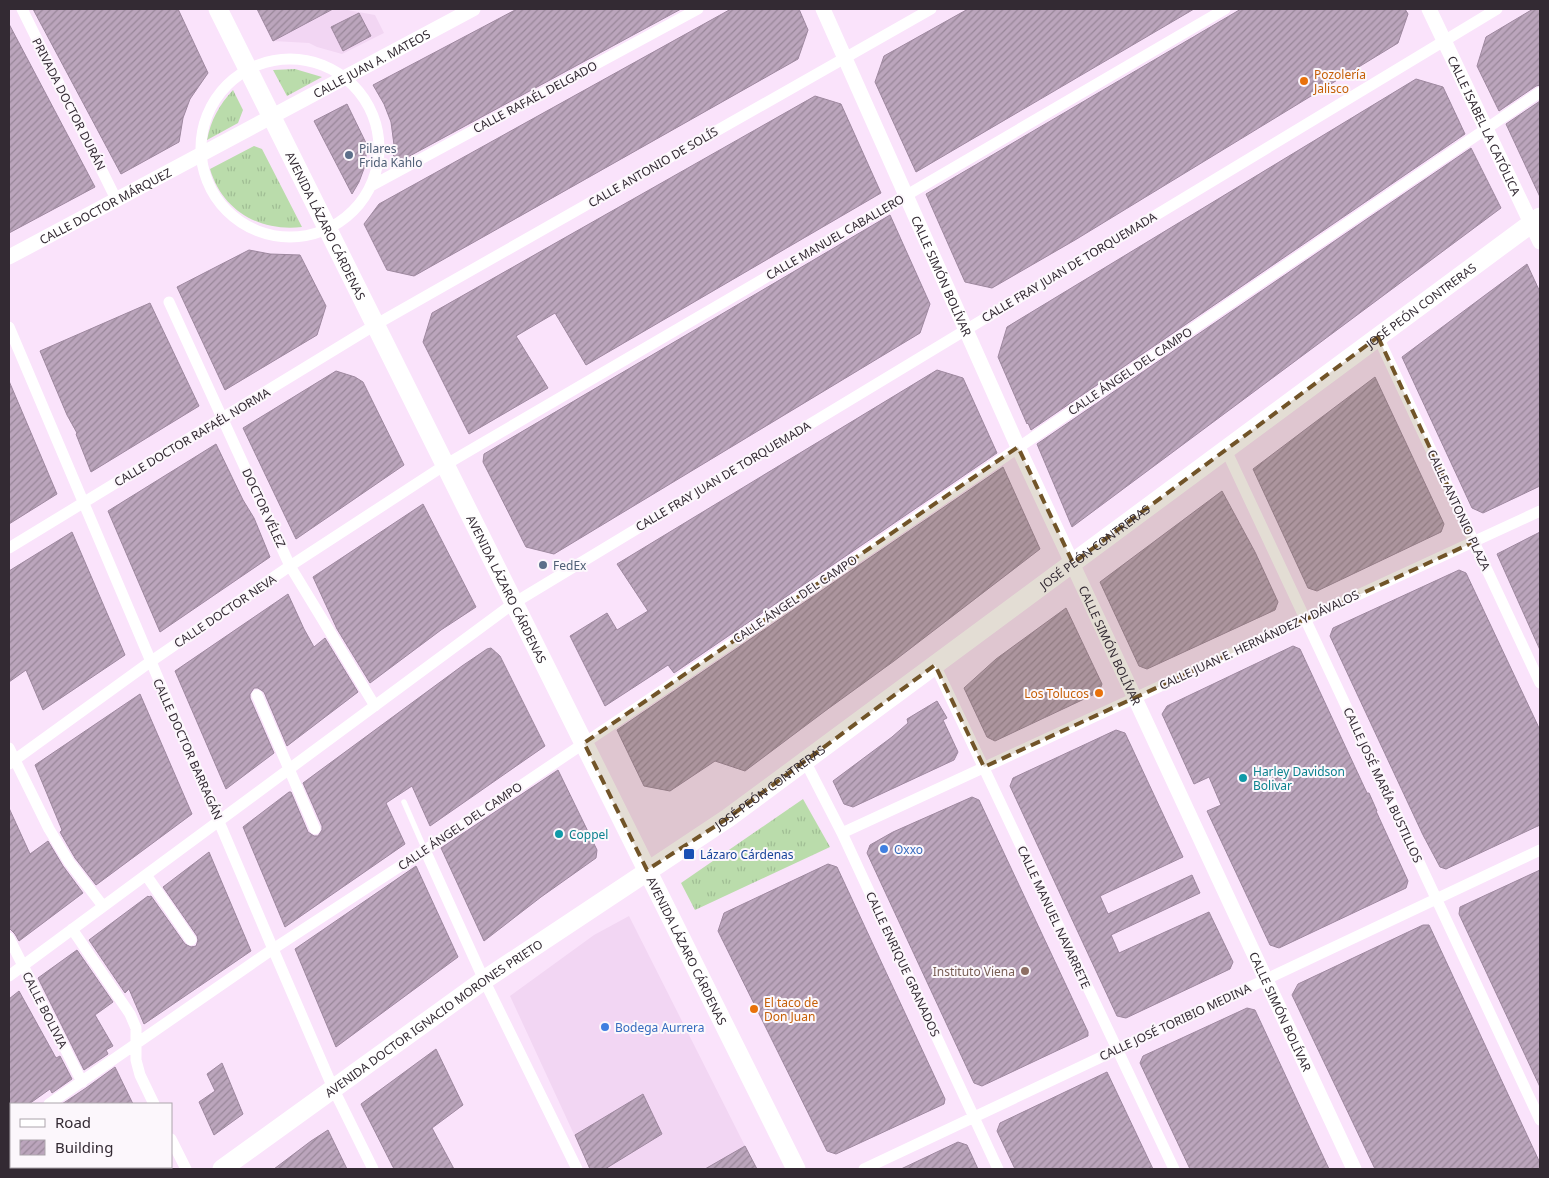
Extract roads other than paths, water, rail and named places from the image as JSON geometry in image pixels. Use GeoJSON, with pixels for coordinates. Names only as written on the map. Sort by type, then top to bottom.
{"type":"FeatureCollection","features":[{"type":"Feature","properties":{"kind":"main road","name":"AVENIDA LÁZARO CÁRDENAS"},"geometry":{"type":"LineString","coordinates":[[218,9],[796,1169]]}},
{"type":"Feature","properties":{"kind":"main road","name":"JOSÉ PEÓN CONTRERAS"},"geometry":{"type":"LineString","coordinates":[[647,870],[728,818],[1536,220]]}},
{"type":"Feature","properties":{"kind":"main road","name":"AVENIDA DOCTOR IGNACIO MORONES PRIETO"},"geometry":{"type":"LineString","coordinates":[[222,1169],[484,980],[647,870]]}},
{"type":"Feature","properties":{"kind":"street","name":"PRIVADA DOCTOR DURÁN"},"geometry":{"type":"LineString","coordinates":[[22,9],[116,199]]}},
{"type":"Feature","properties":{"kind":"street","name":"CALLE JUAN A. MATEOS"},"geometry":{"type":"LineString","coordinates":[[272,117],[473,9]]}},
{"type":"Feature","properties":{"kind":"street","name":"CALLE RAFAÉL DELGADO"},"geometry":{"type":"LineString","coordinates":[[371,186],[698,9]]}},
{"type":"Feature","properties":{"kind":"street","name":"CALLE SIMÓN BOLÍVAR"},"geometry":{"type":"LineString","coordinates":[[823,9],[1018,447],[1354,1169]]}},
{"type":"Feature","properties":{"kind":"street","name":"CALLE ANTONIO DE SOLÍS"},"geometry":{"type":"LineString","coordinates":[[375,325],[931,9]]}},
{"type":"Feature","properties":{"kind":"street","name":"CALLE MANUEL CABALLERO"},"geometry":{"type":"LineString","coordinates":[[445,465],[1225,9]]}},
{"type":"Feature","properties":{"kind":"street","name":"CALLE ISABEL LA CATÓLICA"},"geometry":{"type":"LineString","coordinates":[[1429,9],[1486,128],[1536,220],[1540,242]]}},
{"type":"Feature","properties":{"kind":"street","name":"CALLE FRAY JUAN DE TORQUEMADA"},"geometry":{"type":"LineString","coordinates":[[9,976],[514,603],[1497,9]]}},
{"type":"Feature","properties":{"kind":"street"},"geometry":{"type":"LineString","coordinates":[[299,58],[316,62],[332,68],[346,77],[371,108],[377,127],[380,147],[378,167],[371,186],[355,208],[345,218],[327,229],[291,238],[269,235],[248,227],[229,214],[214,197],[205,177],[200,155],[201,133],[208,112],[219,93],[235,77],[248,69],[258,64],[281,59],[299,58]]}},
{"type":"Feature","properties":{"kind":"street","name":"CALLE ÁNGEL DEL CAMPO"},"geometry":{"type":"LineString","coordinates":[[50,1103],[274,950],[584,743],[1540,92]]}},
{"type":"Feature","properties":{"kind":"street","name":"CALLE DOCTOR MÁRQUEZ"},"geometry":{"type":"LineString","coordinates":[[9,257],[272,117]]}},
{"type":"Feature","properties":{"kind":"street","name":"DOCTOR VÉLEZ"},"geometry":{"type":"LineString","coordinates":[[169,302],[290,566],[375,706]]}},
{"type":"Feature","properties":{"kind":"street","name":"CALLE DOCTOR RAFAÉL NORMA"},"geometry":{"type":"LineString","coordinates":[[9,548],[375,325]]}},
{"type":"Feature","properties":{"kind":"street","name":"CALLE DOCTOR BARRAGÁN"},"geometry":{"type":"LineString","coordinates":[[9,327],[82,503],[220,820],[333,1088],[373,1169]]}},
{"type":"Feature","properties":{"kind":"street","name":"CALLE ANTONIO PLAZA"},"geometry":{"type":"LineString","coordinates":[[1378,337],[1540,683]]}},
{"type":"Feature","properties":{"kind":"street"},"geometry":{"type":"LineString","coordinates":[[9,360],[20,355]]}},
{"type":"Feature","properties":{"kind":"street","name":"CALLE JOSÉ MARÍA BUSTILLOS"},"geometry":{"type":"LineString","coordinates":[[1226,450],[1540,1120]]}},
{"type":"Feature","properties":{"kind":"street","name":"CALLE DOCTOR NEVA"},"geometry":{"type":"LineString","coordinates":[[12,762],[150,662],[290,566],[445,465]]}},
{"type":"Feature","properties":{"kind":"street","name":"CALLE JUAN E. HERNÁNDEZ Y DÁVALOS"},"geometry":{"type":"LineString","coordinates":[[842,833],[1540,511]]}},
{"type":"Feature","properties":{"kind":"street","name":"CALLE MANUEL NAVARRETE"},"geometry":{"type":"LineString","coordinates":[[935,665],[1174,1169]]}},
{"type":"Feature","properties":{"kind":"street"},"geometry":{"type":"LineString","coordinates":[[258,694],[315,829]]}},
{"type":"Feature","properties":{"kind":"street"},"geometry":{"type":"LineString","coordinates":[[9,748],[12,762],[69,862],[103,906]]}},
{"type":"Feature","properties":{"kind":"street","name":"CALLE ENRIQUE GRANADOS"},"geometry":{"type":"LineString","coordinates":[[805,761],[842,833],[998,1169]]}},
{"type":"Feature","properties":{"kind":"street"},"geometry":{"type":"LineString","coordinates":[[426,850],[484,980],[577,1169]]}},
{"type":"Feature","properties":{"kind":"street","name":"CALLE JOSÉ TORIBIO MEDINA"},"geometry":{"type":"LineString","coordinates":[[864,1169],[1540,850]]}},
{"type":"Feature","properties":{"kind":"street"},"geometry":{"type":"LineString","coordinates":[[146,875],[191,940]]}},
{"type":"Feature","properties":{"kind":"street"},"geometry":{"type":"LineString","coordinates":[[72,929],[130,1014],[136,1028],[136,1060],[140,1075],[154,1103]]}},
{"type":"Feature","properties":{"kind":"street","name":"CALLE BOLIVIA"},"geometry":{"type":"LineString","coordinates":[[9,938],[82,1082]]}},
{"type":"Feature","properties":{"kind":"street"},"geometry":{"type":"LineString","coordinates":[[172,1141],[186,1169]]}},
{"type":"Feature","properties":{"kind":"lane"},"geometry":{"type":"LineString","coordinates":[[404,802],[426,850]]}},
{"type":"Feature","properties":{"kind":"place","name":"Pozolería Jalisco"},"geometry":{"type":"Point","coordinates":[1304,81]}},
{"type":"Feature","properties":{"kind":"place","name":"Pilares Frida Kahlo"},"geometry":{"type":"Point","coordinates":[349,155]}},
{"type":"Feature","properties":{"kind":"place","name":"FedEx"},"geometry":{"type":"Point","coordinates":[543,565]}},
{"type":"Feature","properties":{"kind":"place","name":"Los Tolucos"},"geometry":{"type":"Point","coordinates":[1099,693]}},
{"type":"Feature","properties":{"kind":"place","name":"Harley Davidson Bolivar"},"geometry":{"type":"Point","coordinates":[1243,778]}},
{"type":"Feature","properties":{"kind":"place","name":"Coppel"},"geometry":{"type":"Point","coordinates":[559,834]}},
{"type":"Feature","properties":{"kind":"place","name":"Oxxo"},"geometry":{"type":"Point","coordinates":[884,849]}},
{"type":"Feature","properties":{"kind":"place","name":"Lázaro Cárdenas"},"geometry":{"type":"Point","coordinates":[689,854]}},
{"type":"Feature","properties":{"kind":"place","name":"Instituto Viena"},"geometry":{"type":"Point","coordinates":[1025,971]}},
{"type":"Feature","properties":{"kind":"place","name":"El taco de Don Juan"},"geometry":{"type":"Point","coordinates":[754,1009]}},
{"type":"Feature","properties":{"kind":"place","name":"Bodega Aurrera"},"geometry":{"type":"Point","coordinates":[605,1027]}}]}
